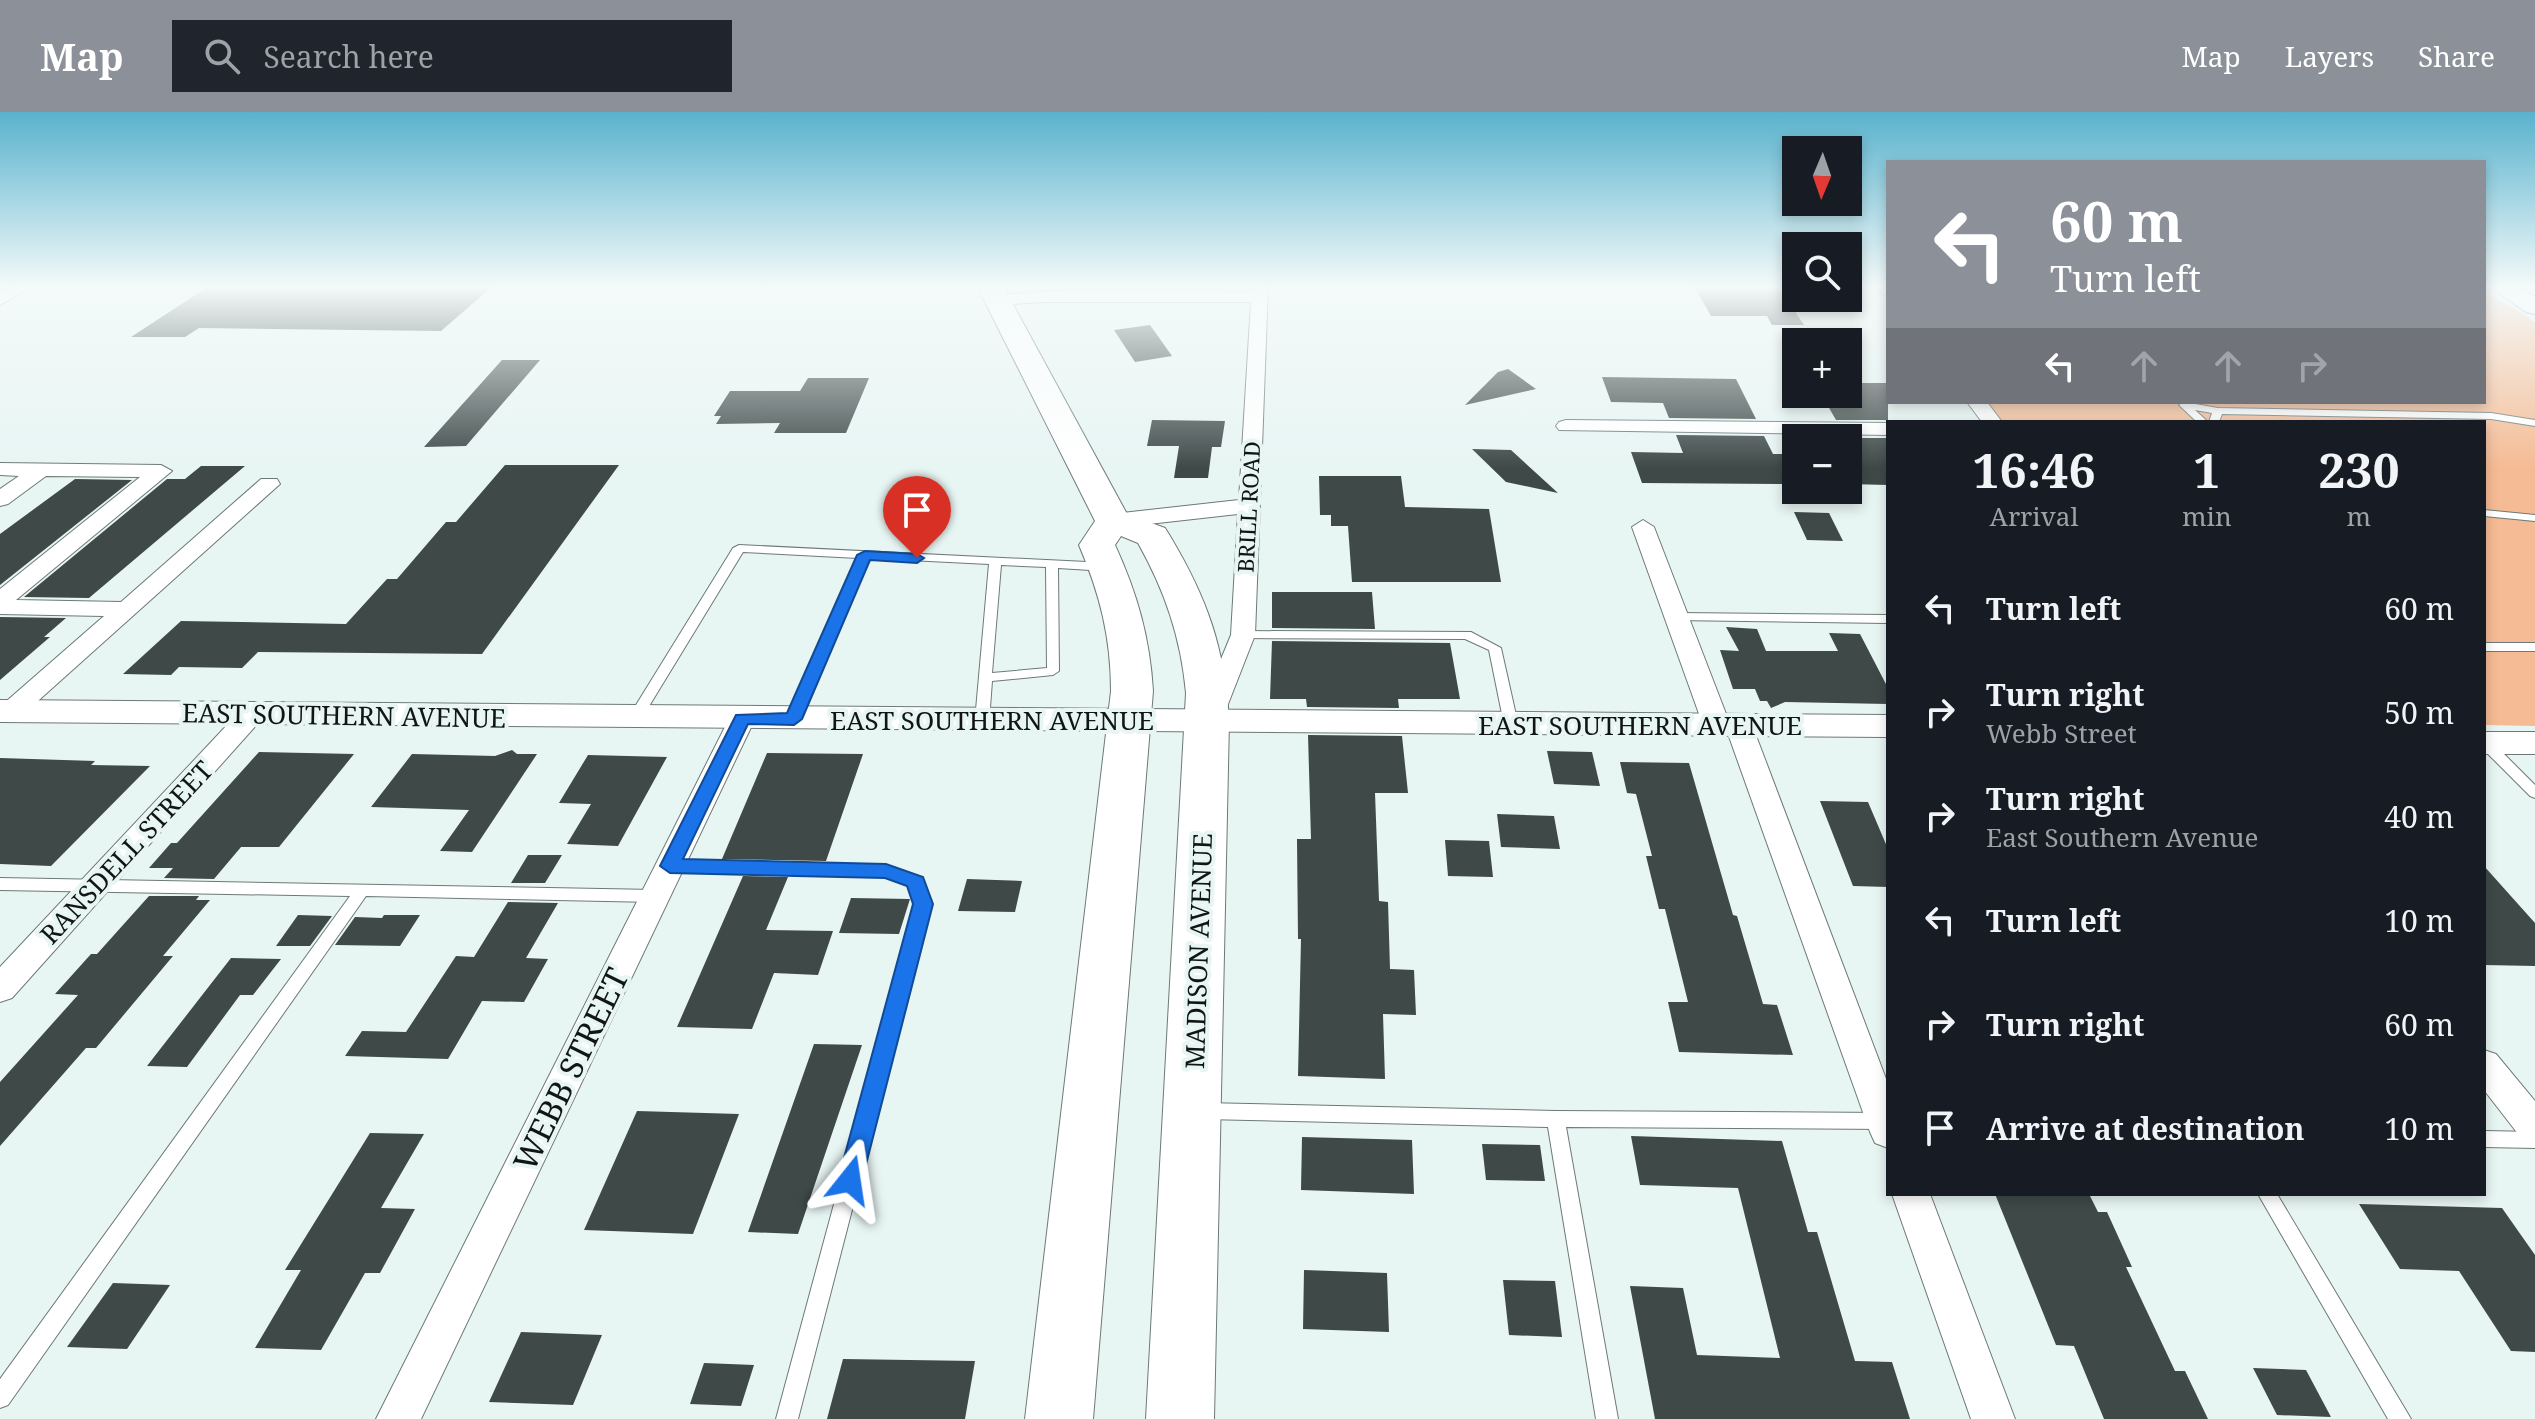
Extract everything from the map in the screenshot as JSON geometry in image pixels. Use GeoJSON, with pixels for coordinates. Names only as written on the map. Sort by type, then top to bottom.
{"type":"FeatureCollection","features":[{"type":"Feature","properties":{"kind":"main road"},"geometry":{"type":"LineString","coordinates":[[1022,347],[1113,521],[1097,545],[1118,591],[1132,645],[1130,722],[1059,1419]]}},
{"type":"Feature","properties":{"kind":"main road","name":"MADISON AVENUE"},"geometry":{"type":"LineString","coordinates":[[1113,521],[1152,536],[1192,610],[1201,643],[1208,721],[1180,1419]]}},
{"type":"Feature","properties":{"kind":"street","name":"BRILL ROAD"},"geometry":{"type":"LineString","coordinates":[[1208,721],[1243,635],[1257,347]]}},
{"type":"Feature","properties":{"kind":"street"},"geometry":{"type":"LineString","coordinates":[[1566,426],[1886,429]]}},
{"type":"Feature","properties":{"kind":"street"},"geometry":{"type":"LineString","coordinates":[[0,469],[161,471],[0,601]]}},
{"type":"Feature","properties":{"kind":"street"},"geometry":{"type":"LineString","coordinates":[[0,499],[42,469]]}},
{"type":"Feature","properties":{"kind":"street"},"geometry":{"type":"LineString","coordinates":[[6,711],[128,609],[269,484]]}},
{"type":"Feature","properties":{"kind":"street"},"geometry":{"type":"LineString","coordinates":[[1113,521],[1247,506]]}},
{"type":"Feature","properties":{"kind":"street"},"geometry":{"type":"LineString","coordinates":[[1643,527],[1677,617],[1727,725],[1886,1122]]}},
{"type":"Feature","properties":{"kind":"street"},"geometry":{"type":"LineString","coordinates":[[0,607],[128,609]]}},
{"type":"Feature","properties":{"kind":"street","name":"EAST SOUTHERN AVENUE"},"geometry":{"type":"LineString","coordinates":[[6,711],[1886,726]]}},
{"type":"Feature","properties":{"kind":"street","name":"RANSDELL STREET"},"geometry":{"type":"LineString","coordinates":[[0,989],[252,714]]}},
{"type":"Feature","properties":{"kind":"street","name":"WEBB STREET"},"geometry":{"type":"LineString","coordinates":[[398,1419],[742,719]]}},
{"type":"Feature","properties":{"kind":"street"},"geometry":{"type":"LineString","coordinates":[[2486,743],[2535,743]]}},
{"type":"Feature","properties":{"kind":"street"},"geometry":{"type":"LineString","coordinates":[[2486,1067],[2534,1130]]}},
{"type":"Feature","properties":{"kind":"street"},"geometry":{"type":"LineString","coordinates":[[1912,1196],[1993,1419]]}},
{"type":"Feature","properties":{"kind":"lane"},"geometry":{"type":"LineString","coordinates":[[2183,404],[2201,420]]}},
{"type":"Feature","properties":{"kind":"lane"},"geometry":{"type":"LineString","coordinates":[[2184,404],[2216,417],[2491,416],[2535,423]]}},
{"type":"Feature","properties":{"kind":"lane"},"geometry":{"type":"LineString","coordinates":[[2486,513],[2535,518]]}},
{"type":"Feature","properties":{"kind":"lane"},"geometry":{"type":"LineString","coordinates":[[635,718],[739,548],[1107,567]]}},
{"type":"Feature","properties":{"kind":"lane"},"geometry":{"type":"LineString","coordinates":[[794,719],[865,555]]}},
{"type":"Feature","properties":{"kind":"lane"},"geometry":{"type":"LineString","coordinates":[[982,721],[995,563]]}},
{"type":"Feature","properties":{"kind":"lane"},"geometry":{"type":"LineString","coordinates":[[986,678],[1053,671],[1052,566]]}},
{"type":"Feature","properties":{"kind":"lane"},"geometry":{"type":"LineString","coordinates":[[1677,617],[1886,619]]}},
{"type":"Feature","properties":{"kind":"lane"},"geometry":{"type":"LineString","coordinates":[[1243,635],[1467,635],[1495,648],[1511,724]]}},
{"type":"Feature","properties":{"kind":"lane"},"geometry":{"type":"LineString","coordinates":[[2486,647],[2535,647]]}},
{"type":"Feature","properties":{"kind":"lane"},"geometry":{"type":"LineString","coordinates":[[2486,745],[2535,793]]}},
{"type":"Feature","properties":{"kind":"lane"},"geometry":{"type":"LineString","coordinates":[[0,884],[363,889],[886,871],[916,882],[923,904],[787,1419]]}},
{"type":"Feature","properties":{"kind":"lane"},"geometry":{"type":"LineString","coordinates":[[0,1397],[363,889]]}},
{"type":"Feature","properties":{"kind":"lane"},"geometry":{"type":"LineString","coordinates":[[1191,1110],[1886,1124]]}},
{"type":"Feature","properties":{"kind":"lane"},"geometry":{"type":"LineString","coordinates":[[1556,1119],[1607,1419]]}},
{"type":"Feature","properties":{"kind":"lane"},"geometry":{"type":"LineString","coordinates":[[2486,1139],[2534,1130]]}},
{"type":"Feature","properties":{"kind":"lane"},"geometry":{"type":"LineString","coordinates":[[2268,1196],[2400,1419]]}},
{"type":"Feature","properties":{"kind":"shaded area"},"geometry":{"type":"Polygon","coordinates":[[[2486,347],[2535,347],[2535,726],[2486,725],[2486,420],[2000,420],[1988,404],[2486,404],[2486,347]]]}},
{"type":"Feature","properties":{"kind":"building"},"geometry":{"type":"Polygon","coordinates":[[[1125,347],[1166,347],[1172,356],[1135,362],[1125,347]]]}},
{"type":"Feature","properties":{"kind":"building"},"geometry":{"type":"Polygon","coordinates":[[[502,360],[540,360],[466,446],[424,447],[502,360]]]}},
{"type":"Feature","properties":{"kind":"building"},"geometry":{"type":"Polygon","coordinates":[[[1508,369],[1536,389],[1465,405],[1498,372],[1508,369]]]}},
{"type":"Feature","properties":{"kind":"building"},"geometry":{"type":"Polygon","coordinates":[[[1602,377],[1736,379],[1756,419],[1669,418],[1663,403],[1611,402],[1602,377]]]}},
{"type":"Feature","properties":{"kind":"building"},"geometry":{"type":"Polygon","coordinates":[[[808,378],[869,378],[846,433],[774,433],[780,423],[716,424],[721,416],[714,416],[730,391],[800,391],[808,378]]]}},
{"type":"Feature","properties":{"kind":"building"},"geometry":{"type":"Polygon","coordinates":[[[1862,383],[1886,383],[1888,420],[1836,420],[1829,408],[1862,408],[1862,383]]]}},
{"type":"Feature","properties":{"kind":"building"},"geometry":{"type":"Polygon","coordinates":[[[1152,420],[1225,421],[1221,447],[1212,447],[1208,478],[1174,478],[1179,446],[1147,446],[1152,420]]]}},
{"type":"Feature","properties":{"kind":"building"},"geometry":{"type":"Polygon","coordinates":[[[1676,435],[1764,436],[1773,454],[1782,454],[1782,484],[1642,483],[1631,452],[1683,453],[1676,435]]]}},
{"type":"Feature","properties":{"kind":"building"},"geometry":{"type":"Polygon","coordinates":[[[1862,438],[1886,438],[1886,485],[1862,484],[1862,438]]]}},
{"type":"Feature","properties":{"kind":"building"},"geometry":{"type":"Polygon","coordinates":[[[1472,449],[1511,450],[1558,493],[1506,482],[1472,449]]]}},
{"type":"Feature","properties":{"kind":"building"},"geometry":{"type":"Polygon","coordinates":[[[505,465],[619,465],[482,654],[258,652],[242,668],[179,667],[171,675],[123,674],[181,621],[346,624],[387,579],[397,579],[446,522],[456,522],[505,465]]]}},
{"type":"Feature","properties":{"kind":"building"},"geometry":{"type":"Polygon","coordinates":[[[201,466],[245,466],[89,598],[24,597],[167,479],[185,479],[201,466]]]}},
{"type":"Feature","properties":{"kind":"building"},"geometry":{"type":"Polygon","coordinates":[[[1319,476],[1401,476],[1405,507],[1489,509],[1501,582],[1352,582],[1348,526],[1331,526],[1331,515],[1320,515],[1319,476]]]}},
{"type":"Feature","properties":{"kind":"building"},"geometry":{"type":"Polygon","coordinates":[[[75,479],[132,480],[0,585],[0,534],[75,479]]]}},
{"type":"Feature","properties":{"kind":"building"},"geometry":{"type":"Polygon","coordinates":[[[1794,512],[1829,513],[1843,541],[1807,540],[1794,512]]]}},
{"type":"Feature","properties":{"kind":"building"},"geometry":{"type":"Polygon","coordinates":[[[1272,592],[1372,592],[1375,629],[1272,628],[1272,592]]]}},
{"type":"Feature","properties":{"kind":"building"},"geometry":{"type":"Polygon","coordinates":[[[0,617],[66,618],[44,637],[50,637],[0,680],[0,617]]]}},
{"type":"Feature","properties":{"kind":"building"},"geometry":{"type":"Polygon","coordinates":[[[1726,627],[1757,629],[1766,651],[1838,651],[1829,633],[1860,634],[1886,684],[1886,704],[1785,702],[1771,708],[1767,701],[1760,701],[1755,689],[1733,689],[1720,650],[1739,651],[1726,627]]]}},
{"type":"Feature","properties":{"kind":"building"},"geometry":{"type":"Polygon","coordinates":[[[1272,641],[1450,643],[1460,699],[1398,699],[1399,708],[1307,707],[1306,699],[1270,699],[1272,641]]]}},
{"type":"Feature","properties":{"kind":"building"},"geometry":{"type":"Polygon","coordinates":[[[1308,735],[1402,736],[1408,793],[1375,793],[1379,901],[1388,902],[1390,969],[1414,970],[1416,1015],[1383,1014],[1385,1079],[1298,1076],[1301,939],[1298,939],[1297,839],[1311,839],[1308,735]]]}},
{"type":"Feature","properties":{"kind":"building"},"geometry":{"type":"Polygon","coordinates":[[[512,750],[517,754],[537,754],[472,852],[440,851],[469,810],[371,807],[412,754],[495,756],[512,750]]]}},
{"type":"Feature","properties":{"kind":"building"},"geometry":{"type":"Polygon","coordinates":[[[1547,751],[1592,752],[1600,786],[1554,784],[1547,751]]]}},
{"type":"Feature","properties":{"kind":"building"},"geometry":{"type":"Polygon","coordinates":[[[259,752],[354,754],[279,847],[241,847],[214,879],[164,878],[173,868],[149,868],[171,843],[177,843],[259,752]]]}},
{"type":"Feature","properties":{"kind":"building"},"geometry":{"type":"Polygon","coordinates":[[[767,753],[863,754],[826,861],[722,859],[767,753]]]}},
{"type":"Feature","properties":{"kind":"building"},"geometry":{"type":"Polygon","coordinates":[[[588,755],[667,757],[618,846],[567,844],[591,804],[559,803],[588,755]]]}},
{"type":"Feature","properties":{"kind":"building"},"geometry":{"type":"Polygon","coordinates":[[[0,758],[150,766],[51,866],[0,864],[0,758]]]}},
{"type":"Feature","properties":{"kind":"building"},"geometry":{"type":"Polygon","coordinates":[[[1620,762],[1689,763],[1733,915],[1737,916],[1763,1004],[1777,1005],[1793,1055],[1679,1052],[1668,1002],[1688,1002],[1665,909],[1659,909],[1646,856],[1652,856],[1636,794],[1627,793],[1620,762]]]}},
{"type":"Feature","properties":{"kind":"building"},"geometry":{"type":"Polygon","coordinates":[[[1820,801],[1868,802],[1886,844],[1886,887],[1853,886],[1820,801]]]}},
{"type":"Feature","properties":{"kind":"building"},"geometry":{"type":"Polygon","coordinates":[[[1497,814],[1554,816],[1560,849],[1501,847],[1497,814]]]}},
{"type":"Feature","properties":{"kind":"building"},"geometry":{"type":"Polygon","coordinates":[[[1445,840],[1489,841],[1493,877],[1448,876],[1445,840]]]}},
{"type":"Feature","properties":{"kind":"building"},"geometry":{"type":"Polygon","coordinates":[[[528,855],[562,855],[545,883],[511,883],[528,855]]]}},
{"type":"Feature","properties":{"kind":"building"},"geometry":{"type":"Polygon","coordinates":[[[2486,868],[2535,923],[2535,966],[2486,965],[2486,868]]]}},
{"type":"Feature","properties":{"kind":"building"},"geometry":{"type":"Polygon","coordinates":[[[743,876],[788,877],[766,930],[833,931],[818,975],[774,973],[752,1029],[677,1027],[743,876]]]}},
{"type":"Feature","properties":{"kind":"building"},"geometry":{"type":"Polygon","coordinates":[[[967,879],[1022,881],[1015,912],[958,911],[967,879]]]}},
{"type":"Feature","properties":{"kind":"building"},"geometry":{"type":"Polygon","coordinates":[[[149,896],[199,896],[196,900],[210,900],[163,956],[173,956],[96,1048],[86,1048],[0,1146],[0,1082],[78,995],[55,994],[91,954],[97,954],[149,896]]]}},
{"type":"Feature","properties":{"kind":"building"},"geometry":{"type":"Polygon","coordinates":[[[851,898],[910,899],[899,934],[839,933],[851,898]]]}},
{"type":"Feature","properties":{"kind":"building"},"geometry":{"type":"Polygon","coordinates":[[[508,902],[558,903],[526,958],[548,959],[524,1002],[482,1001],[448,1059],[345,1056],[362,1031],[406,1032],[456,956],[474,957],[508,902]]]}},
{"type":"Feature","properties":{"kind":"building"},"geometry":{"type":"Polygon","coordinates":[[[298,915],[332,916],[310,946],[276,946],[298,915]]]}},
{"type":"Feature","properties":{"kind":"building"},"geometry":{"type":"Polygon","coordinates":[[[384,915],[420,915],[400,946],[335,945],[355,917],[382,918],[384,915]]]}},
{"type":"Feature","properties":{"kind":"building"},"geometry":{"type":"Polygon","coordinates":[[[231,958],[281,959],[253,995],[240,995],[187,1067],[147,1066],[231,958]]]}},
{"type":"Feature","properties":{"kind":"building"},"geometry":{"type":"Polygon","coordinates":[[[814,1044],[862,1045],[798,1234],[748,1232],[814,1044]]]}},
{"type":"Feature","properties":{"kind":"building"},"geometry":{"type":"Polygon","coordinates":[[[637,1111],[739,1114],[693,1234],[584,1230],[637,1111]]]}},
{"type":"Feature","properties":{"kind":"building"},"geometry":{"type":"Polygon","coordinates":[[[370,1133],[424,1134],[381,1208],[415,1209],[380,1273],[365,1273],[321,1350],[255,1348],[301,1270],[285,1270],[370,1133]]]}},
{"type":"Feature","properties":{"kind":"building"},"geometry":{"type":"Polygon","coordinates":[[[1631,1136],[1782,1141],[1808,1232],[1817,1232],[1855,1361],[1892,1362],[1910,1419],[1655,1419],[1630,1286],[1683,1288],[1697,1355],[1780,1358],[1738,1188],[1640,1185],[1631,1136]]]}},
{"type":"Feature","properties":{"kind":"building"},"geometry":{"type":"Polygon","coordinates":[[[1302,1137],[1412,1140],[1414,1194],[1301,1190],[1302,1137]]]}},
{"type":"Feature","properties":{"kind":"building"},"geometry":{"type":"Polygon","coordinates":[[[1482,1144],[1540,1145],[1545,1181],[1486,1180],[1482,1144]]]}},
{"type":"Feature","properties":{"kind":"building"},"geometry":{"type":"Polygon","coordinates":[[[1996,1196],[2090,1196],[2098,1212],[2107,1212],[2132,1267],[2126,1267],[2175,1371],[2185,1371],[2208,1419],[2104,1419],[2074,1346],[2056,1345],[1996,1196]]]}},
{"type":"Feature","properties":{"kind":"building"},"geometry":{"type":"Polygon","coordinates":[[[2359,1204],[2502,1208],[2535,1255],[2535,1352],[2511,1351],[2459,1271],[2400,1269],[2359,1204]]]}},
{"type":"Feature","properties":{"kind":"building"},"geometry":{"type":"Polygon","coordinates":[[[1304,1270],[1387,1273],[1389,1332],[1303,1329],[1304,1270]]]}},
{"type":"Feature","properties":{"kind":"building"},"geometry":{"type":"Polygon","coordinates":[[[1503,1280],[1555,1281],[1562,1337],[1509,1335],[1503,1280]]]}},
{"type":"Feature","properties":{"kind":"building"},"geometry":{"type":"Polygon","coordinates":[[[113,1283],[170,1285],[127,1349],[67,1347],[113,1283]]]}},
{"type":"Feature","properties":{"kind":"building"},"geometry":{"type":"Polygon","coordinates":[[[521,1332],[602,1335],[573,1405],[489,1402],[521,1332]]]}},
{"type":"Feature","properties":{"kind":"building"},"geometry":{"type":"Polygon","coordinates":[[[843,1359],[975,1361],[965,1419],[827,1419],[843,1359]]]}},
{"type":"Feature","properties":{"kind":"building"},"geometry":{"type":"Polygon","coordinates":[[[704,1363],[754,1365],[741,1406],[690,1404],[704,1363]]]}},
{"type":"Feature","properties":{"kind":"building"},"geometry":{"type":"Polygon","coordinates":[[[2253,1368],[2306,1370],[2331,1417],[2277,1415],[2253,1368]]]}},
{"type":"Feature","properties":{"kind":"route"},"geometry":{"type":"LineString","coordinates":[[850,1180],[923,904],[916,882],[886,871],[670,866],[742,719],[794,719],[865,555],[917,558]]}}]}
